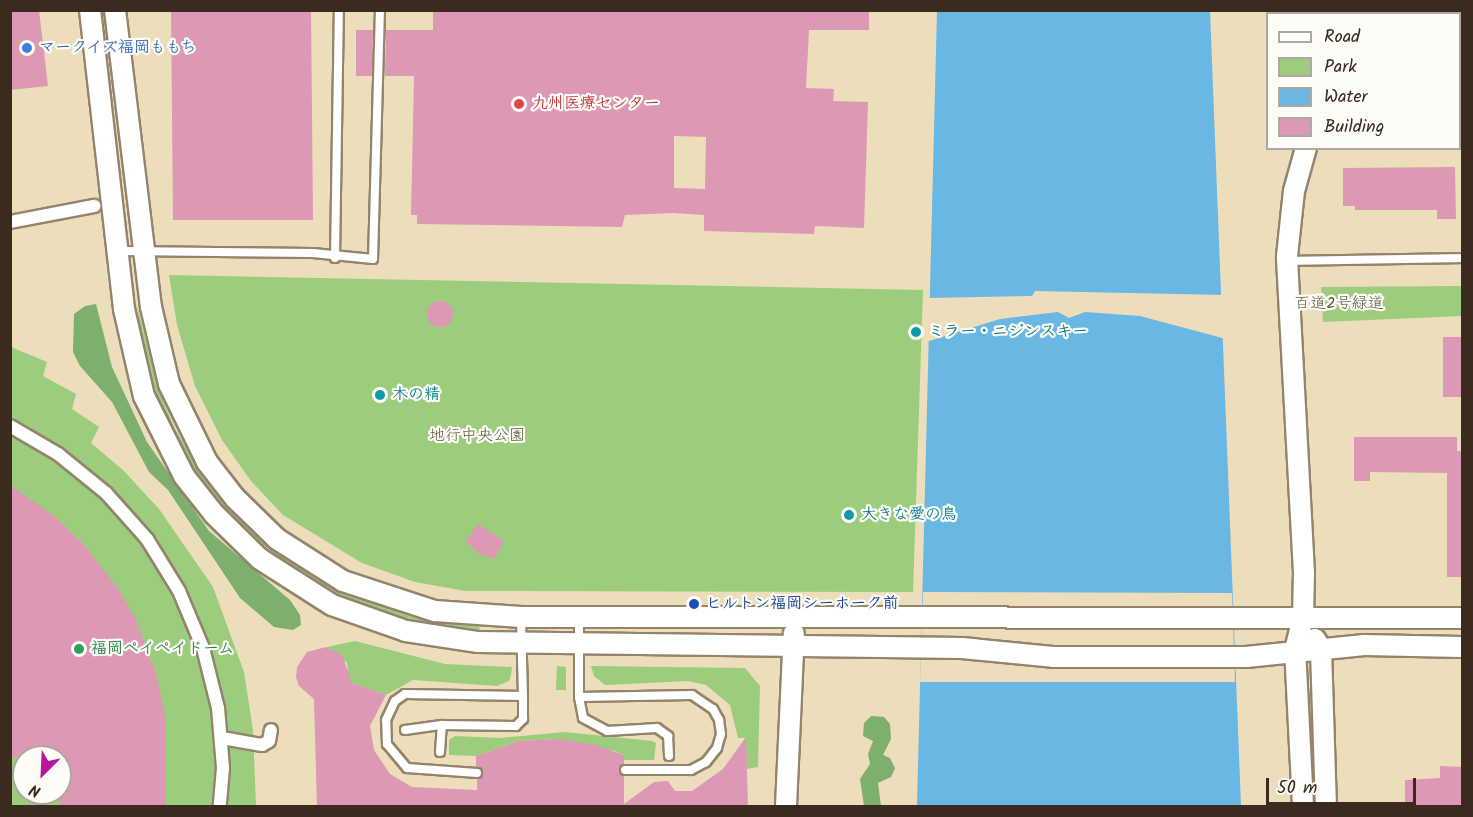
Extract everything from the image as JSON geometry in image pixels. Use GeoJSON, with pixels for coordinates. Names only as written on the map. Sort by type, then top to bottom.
{"type":"FeatureCollection","features":[{"type":"Feature","properties":{"kind":"street"},"geometry":{"type":"LineString","coordinates":[[90,10],[120,250],[128,337],[144,396],[184,476],[236,537],[298,586],[362,618],[447,639],[523,644],[962,648],[1053,657],[1246,657],[1295,650],[1364,645],[1462,647]]}},
{"type":"Feature","properties":{"kind":"street"},"geometry":{"type":"LineString","coordinates":[[115,10],[155,335],[169,384],[207,462],[254,519],[313,564],[370,592],[442,612],[521,617],[1247,620],[1462,618]]}},
{"type":"Feature","properties":{"kind":"street"},"geometry":{"type":"LineString","coordinates":[[1303,807],[1295,650],[1303,619],[1287,261],[1294,191],[1305,150]]}},
{"type":"Feature","properties":{"kind":"street"},"geometry":{"type":"LineString","coordinates":[[10,222],[94,206]]}},
{"type":"Feature","properties":{"kind":"street"},"geometry":{"type":"LineString","coordinates":[[10,426],[58,454],[106,493],[164,564],[203,648],[222,738],[220,807]]}},
{"type":"Feature","properties":{"kind":"street"},"geometry":{"type":"LineString","coordinates":[[786,807],[795,618]]}},
{"type":"Feature","properties":{"kind":"street"},"geometry":{"type":"LineString","coordinates":[[1303,619],[1321,649],[1326,807]]}},
{"type":"Feature","properties":{"kind":"street"},"geometry":{"type":"LineString","coordinates":[[222,738],[262,745],[269,741],[271,730]]}},
{"type":"Feature","properties":{"kind":"lane"},"geometry":{"type":"LineString","coordinates":[[335,258],[339,10]]}},
{"type":"Feature","properties":{"kind":"lane"},"geometry":{"type":"LineString","coordinates":[[120,250],[144,248],[314,253],[335,258],[373,259],[380,10]]}},
{"type":"Feature","properties":{"kind":"lane"},"geometry":{"type":"LineString","coordinates":[[1287,261],[1462,258]]}},
{"type":"Feature","properties":{"kind":"lane"},"geometry":{"type":"LineString","coordinates":[[405,730],[441,725],[516,726],[523,719],[521,617]]}},
{"type":"Feature","properties":{"kind":"lane"},"geometry":{"type":"LineString","coordinates":[[579,618],[579,697],[583,718],[607,731],[657,728],[668,736],[669,756]]}},
{"type":"Feature","properties":{"kind":"lane"},"geometry":{"type":"LineString","coordinates":[[477,773],[407,768],[387,744],[386,720],[395,701],[405,694],[423,692],[496,699],[523,696]]}},
{"type":"Feature","properties":{"kind":"lane"},"geometry":{"type":"LineString","coordinates":[[579,697],[607,699],[692,695],[713,709],[719,720],[722,734],[717,748],[706,762],[691,771],[625,770]]}},
{"type":"Feature","properties":{"kind":"lane"},"geometry":{"type":"LineString","coordinates":[[440,752],[441,725]]}},
{"type":"Feature","properties":{"kind":"green space"},"geometry":{"type":"Polygon","coordinates":[[[103,11],[105,11],[128,199],[126,200],[103,11]]]}},
{"type":"Feature","properties":{"kind":"green space","name":"地行中央公園"},"geometry":{"type":"Polygon","coordinates":[[[169,275],[923,290],[913,592],[465,591],[415,582],[362,563],[283,515],[251,481],[222,440],[195,386],[177,325],[169,275]]]}},
{"type":"Feature","properties":{"kind":"green space","name":"百道2号緑道"},"geometry":{"type":"Polygon","coordinates":[[[1462,286],[1462,316],[1323,322],[1321,287],[1462,286]]]}},
{"type":"Feature","properties":{"kind":"green space"},"geometry":{"type":"Polygon","coordinates":[[[96,304],[112,367],[147,442],[209,531],[290,600],[300,615],[301,625],[293,630],[274,627],[240,598],[168,490],[149,472],[112,402],[80,366],[73,352],[74,314],[85,306],[96,304]]]}},
{"type":"Feature","properties":{"kind":"green space"},"geometry":{"type":"Polygon","coordinates":[[[137,305],[158,389],[175,429],[198,467],[247,526],[270,547],[338,591],[409,616],[479,626],[480,630],[408,620],[337,595],[304,577],[244,529],[193,471],[171,431],[145,363],[137,305]]]}},
{"type":"Feature","properties":{"kind":"green space"},"geometry":{"type":"Polygon","coordinates":[[[11,347],[47,362],[43,376],[76,394],[72,409],[99,427],[91,443],[123,470],[159,509],[213,587],[244,672],[253,730],[256,806],[11,806],[11,347]]]}},
{"type":"Feature","properties":{"kind":"green space"},"geometry":{"type":"Polygon","coordinates":[[[355,641],[445,664],[512,667],[511,675],[509,681],[497,686],[413,680],[386,695],[349,682],[347,663],[327,647],[355,641]]]}},
{"type":"Feature","properties":{"kind":"green space"},"geometry":{"type":"Polygon","coordinates":[[[557,666],[566,667],[566,690],[556,690],[557,666]]]}},
{"type":"Feature","properties":{"kind":"green space"},"geometry":{"type":"Polygon","coordinates":[[[591,666],[745,668],[760,686],[758,767],[747,769],[745,738],[738,738],[730,705],[706,685],[688,681],[605,685],[594,676],[591,666]]]}},
{"type":"Feature","properties":{"kind":"green space"},"geometry":{"type":"Polygon","coordinates":[[[871,716],[884,717],[890,724],[891,739],[883,755],[890,758],[895,768],[891,777],[878,783],[881,806],[864,806],[860,779],[870,764],[868,754],[873,741],[863,736],[864,723],[871,716]]]}},
{"type":"Feature","properties":{"kind":"green space"},"geometry":{"type":"Polygon","coordinates":[[[565,732],[652,741],[656,743],[654,760],[624,760],[624,755],[615,751],[558,739],[519,741],[476,756],[449,755],[449,740],[455,736],[500,738],[565,732]]]}},
{"type":"Feature","properties":{"kind":"water"},"geometry":{"type":"Polygon","coordinates":[[[937,11],[1210,11],[1241,806],[917,806],[937,11]]]}},
{"type":"Feature","properties":{"kind":"pier"},"geometry":{"type":"Polygon","coordinates":[[[1035,291],[1225,295],[1226,339],[1140,316],[1085,312],[1069,318],[1058,312],[1000,319],[926,342],[927,298],[1032,296],[1035,291]]]}},
{"type":"Feature","properties":{"kind":"pier"},"geometry":{"type":"Polygon","coordinates":[[[923,592],[1232,593],[1235,682],[920,682],[923,592]]]}},
{"type":"Feature","properties":{"kind":"building","name":"マークイズ福岡ももち"},"geometry":{"type":"Polygon","coordinates":[[[10,10],[39,10],[48,86],[10,90],[10,10]]]}},
{"type":"Feature","properties":{"kind":"building"},"geometry":{"type":"Polygon","coordinates":[[[171,10],[311,10],[313,220],[173,220],[171,10]]]}},
{"type":"Feature","properties":{"kind":"building"},"geometry":{"type":"Polygon","coordinates":[[[433,10],[869,10],[869,30],[809,30],[806,88],[834,89],[833,101],[868,102],[864,228],[815,226],[814,234],[704,231],[704,215],[673,213],[625,215],[622,227],[417,224],[417,215],[411,215],[414,76],[385,76],[386,30],[433,30],[433,10]],[[674,136],[674,188],[705,189],[706,137],[674,136]]]}},
{"type":"Feature","properties":{"kind":"building"},"geometry":{"type":"Polygon","coordinates":[[[356,30],[373,30],[372,76],[356,76],[356,30]]]}},
{"type":"Feature","properties":{"kind":"building"},"geometry":{"type":"Polygon","coordinates":[[[1455,167],[1456,219],[1437,219],[1437,210],[1355,210],[1355,206],[1343,206],[1343,168],[1455,167]]]}},
{"type":"Feature","properties":{"kind":"building"},"geometry":{"type":"Polygon","coordinates":[[[440,301],[449,305],[453,314],[449,323],[440,327],[431,323],[427,314],[431,305],[440,301]]]}},
{"type":"Feature","properties":{"kind":"building"},"geometry":{"type":"Polygon","coordinates":[[[1443,337],[1462,337],[1462,397],[1443,397],[1443,337]]]}},
{"type":"Feature","properties":{"kind":"building"},"geometry":{"type":"Polygon","coordinates":[[[1354,437],[1457,437],[1457,451],[1462,451],[1462,577],[1447,577],[1447,473],[1370,472],[1370,481],[1354,481],[1354,437]]]}},
{"type":"Feature","properties":{"kind":"building","name":"福岡ペイペイドーム"},"geometry":{"type":"Polygon","coordinates":[[[10,485],[54,516],[84,545],[119,590],[136,620],[157,677],[166,721],[166,807],[60,807],[60,805],[72,805],[72,745],[12,745],[12,757],[10,757],[10,485]]]}},
{"type":"Feature","properties":{"kind":"building"},"geometry":{"type":"Polygon","coordinates":[[[478,524],[504,541],[494,559],[478,553],[466,541],[478,524]]]}},
{"type":"Feature","properties":{"kind":"building"},"geometry":{"type":"Polygon","coordinates":[[[326,647],[342,655],[352,683],[386,695],[370,726],[374,750],[390,774],[412,787],[477,790],[477,779],[483,773],[476,767],[476,756],[519,741],[558,739],[596,745],[624,755],[624,764],[619,769],[624,776],[624,804],[654,782],[668,781],[675,791],[692,791],[723,769],[746,737],[748,807],[317,807],[314,699],[299,686],[296,677],[297,667],[307,652],[326,647]]]}},
{"type":"Feature","properties":{"kind":"building"},"geometry":{"type":"Polygon","coordinates":[[[1440,766],[1462,767],[1462,807],[1405,807],[1405,780],[1440,778],[1440,766]]]}},
{"type":"Feature","properties":{"kind":"place","name":"マークイズ福岡ももち"},"geometry":{"type":"Point","coordinates":[27,48]}},
{"type":"Feature","properties":{"kind":"place","name":"九州医療センター"},"geometry":{"type":"Point","coordinates":[519,104]}},
{"type":"Feature","properties":{"kind":"place","name":"ミラー・ニジンスキー"},"geometry":{"type":"Point","coordinates":[916,332]}},
{"type":"Feature","properties":{"kind":"place","name":"木の精"},"geometry":{"type":"Point","coordinates":[380,395]}},
{"type":"Feature","properties":{"kind":"place","name":"大きな愛の鳥"},"geometry":{"type":"Point","coordinates":[849,515]}},
{"type":"Feature","properties":{"kind":"place","name":"ヒルトン福岡シーホーク前"},"geometry":{"type":"Point","coordinates":[694,604]}},
{"type":"Feature","properties":{"kind":"place","name":"福岡ペイペイドーム"},"geometry":{"type":"Point","coordinates":[79,649]}}]}
